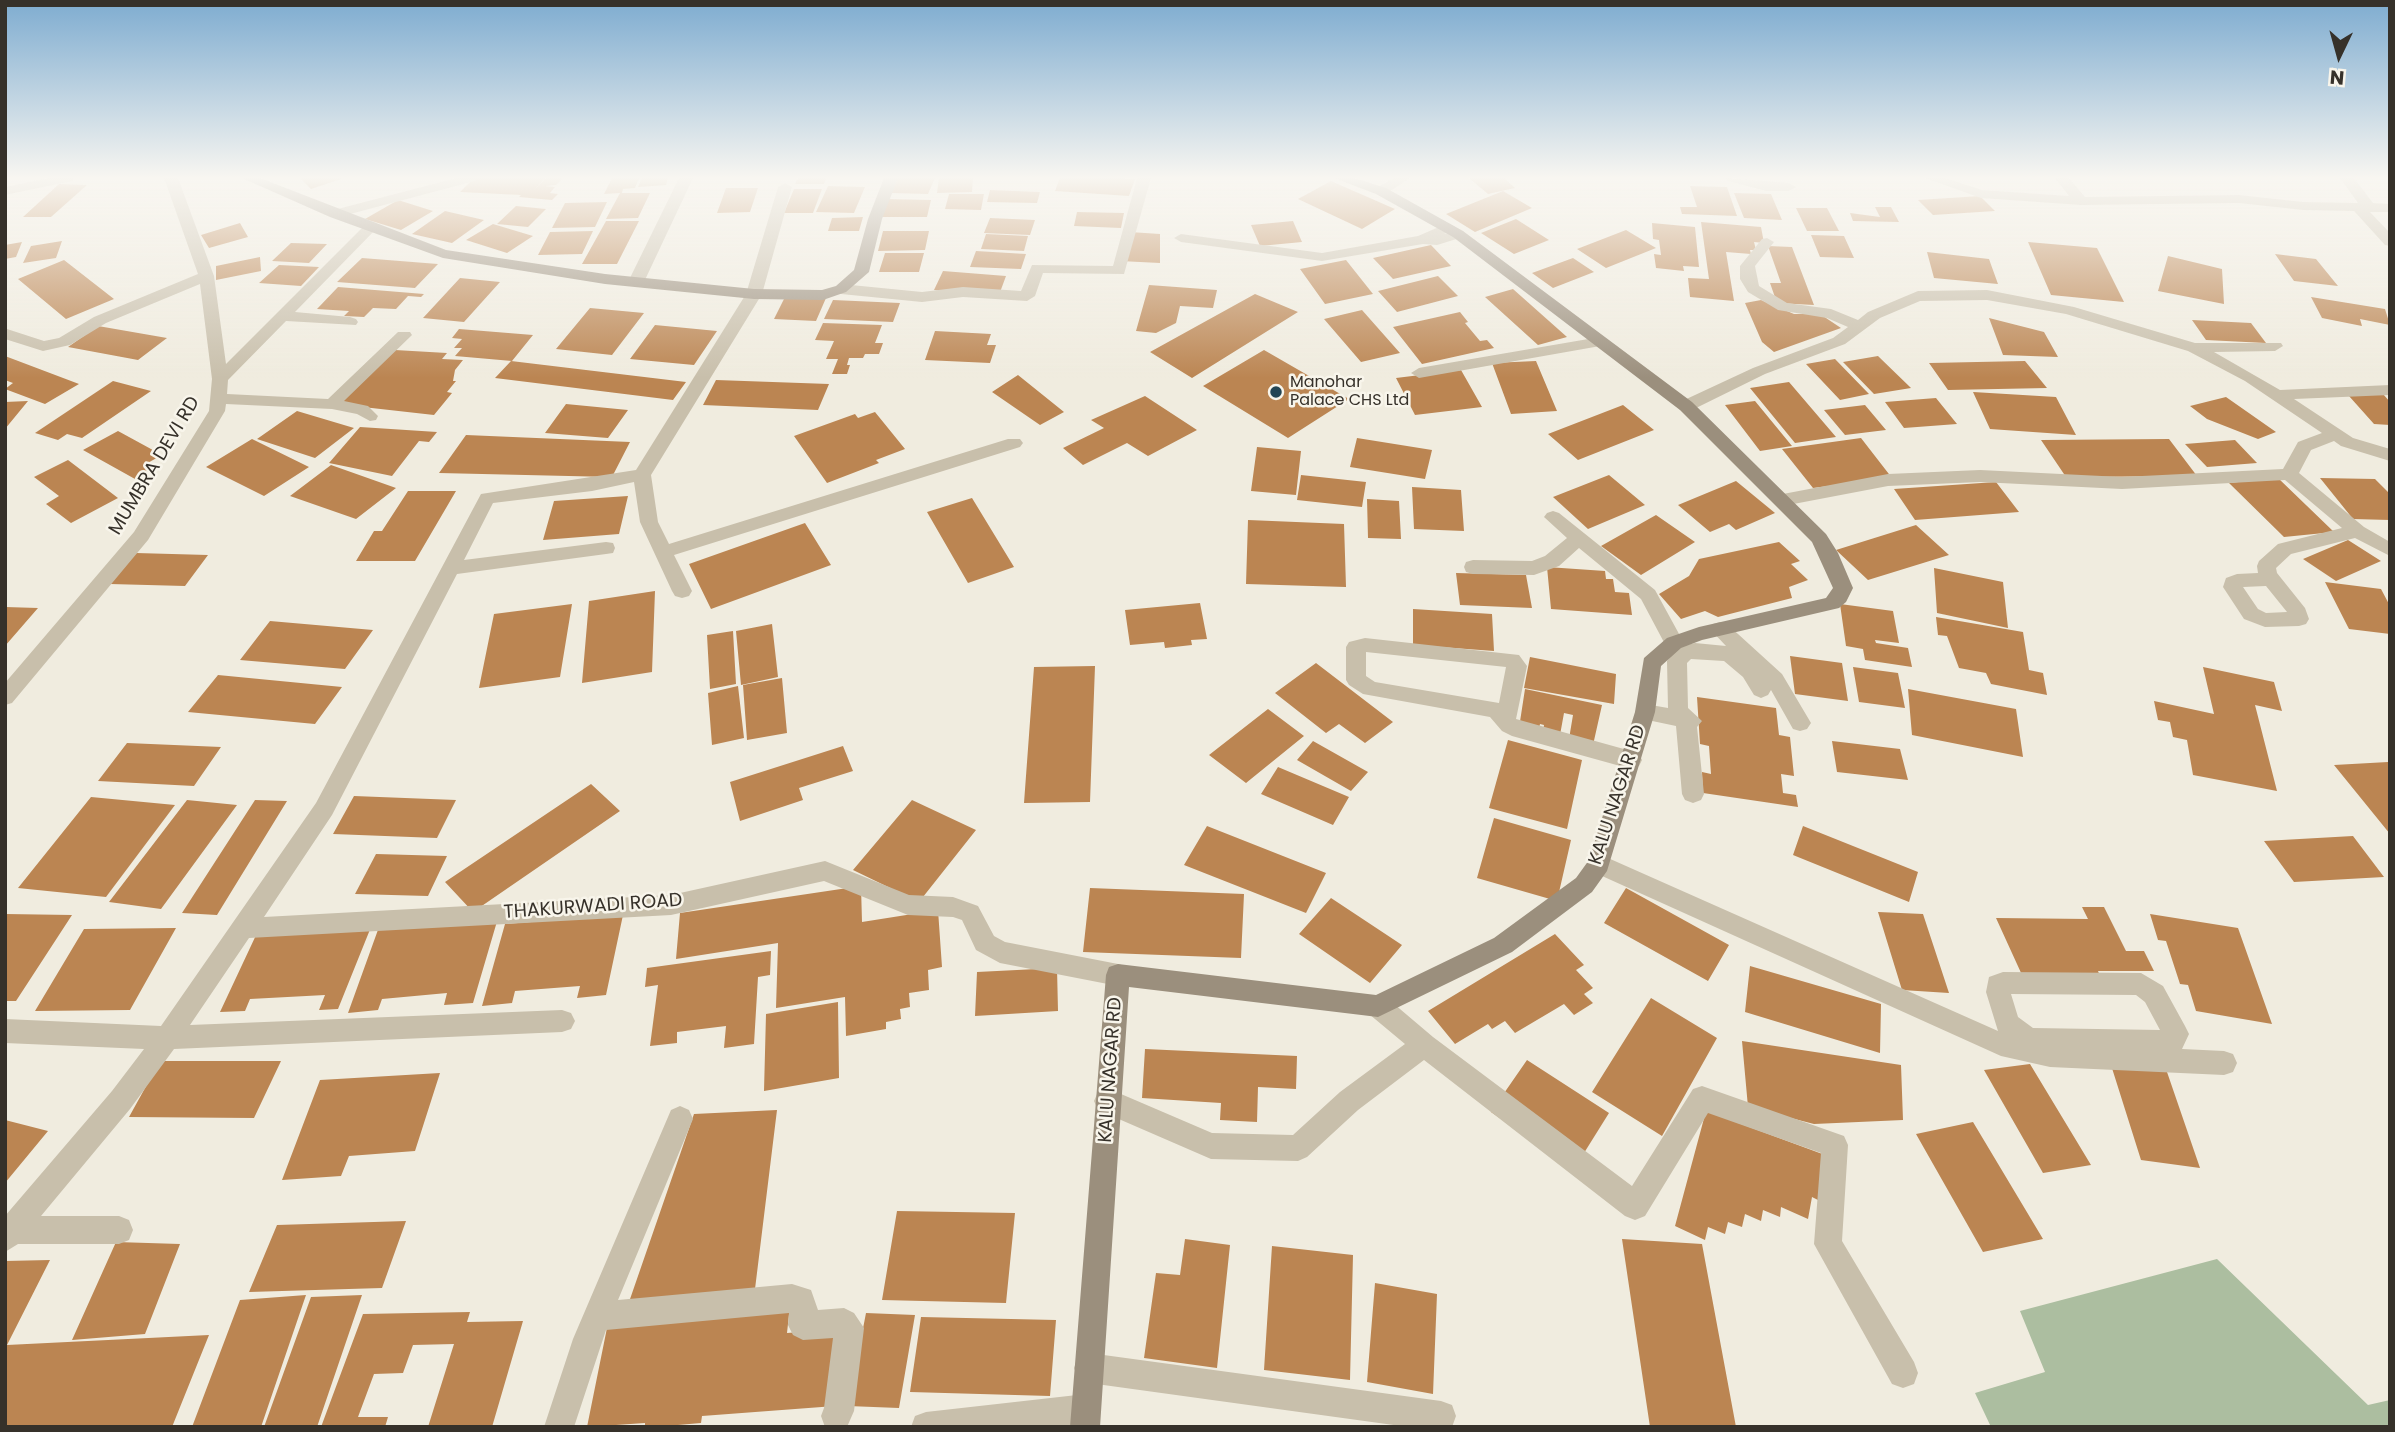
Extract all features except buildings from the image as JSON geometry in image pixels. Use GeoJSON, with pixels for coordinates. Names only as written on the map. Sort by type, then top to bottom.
{"type":"FeatureCollection","features":[{"type":"Feature","properties":{"kind":"street","name":"MUMBRA DEVI RD"},"geometry":{"type":"LineString","coordinates":[[5,696],[141,536],[216,411],[220,379],[206,276],[195,245]]}},
{"type":"Feature","properties":{"kind":"street"},"geometry":{"type":"LineString","coordinates":[[220,379],[353,245]]}},
{"type":"Feature","properties":{"kind":"street"},"geometry":{"type":"LineString","coordinates":[[419,245],[443,254],[636,282],[754,294],[823,295],[841,289],[861,272],[868,245]]}},
{"type":"Feature","properties":{"kind":"street"},"geometry":{"type":"LineString","coordinates":[[636,282],[654,245]]}},
{"type":"Feature","properties":{"kind":"street"},"geometry":{"type":"LineString","coordinates":[[681,591],[649,522],[642,475],[754,294],[768,245]]}},
{"type":"Feature","properties":{"kind":"street"},"geometry":{"type":"LineString","coordinates":[[841,289],[922,297],[963,292],[1027,296],[1037,268],[1119,271],[1126,245]]}},
{"type":"Feature","properties":{"kind":"street"},"geometry":{"type":"LineString","coordinates":[[1232,245],[1322,257],[1394,245]]}},
{"type":"Feature","properties":{"kind":"street","name":"KALU NAGAR RD"},"geometry":{"type":"LineString","coordinates":[[1086,1418],[1118,975],[1378,1006],[1503,945],[1584,884],[1599,864],[1645,712],[1651,663],[1674,643],[1720,629],[1832,603],[1843,588],[1829,553],[1819,538],[1686,406],[1472,245]]}},
{"type":"Feature","properties":{"kind":"street"},"geometry":{"type":"LineString","coordinates":[[1765,245],[1747,266],[1748,279],[1753,289],[1783,307],[1831,314],[1859,326]]}},
{"type":"Feature","properties":{"kind":"street"},"geometry":{"type":"LineString","coordinates":[[7,334],[43,346],[64,342],[100,320],[206,276]]}},
{"type":"Feature","properties":{"kind":"street"},"geometry":{"type":"LineString","coordinates":[[1686,406],[1759,371],[1839,341],[1874,315],[1918,296],[1987,295],[2069,310],[2194,348],[2276,395],[2347,442],[2390,455]]}},
{"type":"Feature","properties":{"kind":"street"},"geometry":{"type":"LineString","coordinates":[[283,316],[350,322]]}},
{"type":"Feature","properties":{"kind":"street"},"geometry":{"type":"LineString","coordinates":[[332,404],[404,335]]}},
{"type":"Feature","properties":{"kind":"street"},"geometry":{"type":"LineString","coordinates":[[1419,373],[1600,342]]}},
{"type":"Feature","properties":{"kind":"street"},"geometry":{"type":"LineString","coordinates":[[2194,348],[2276,346]]}},
{"type":"Feature","properties":{"kind":"street"},"geometry":{"type":"LineString","coordinates":[[2276,395],[2390,390]]}},
{"type":"Feature","properties":{"kind":"street"},"geometry":{"type":"LineString","coordinates":[[219,399],[332,404],[362,410],[370,416]]}},
{"type":"Feature","properties":{"kind":"street"},"geometry":{"type":"LineString","coordinates":[[2289,474],[2304,446],[2336,434]]}},
{"type":"Feature","properties":{"kind":"street"},"geometry":{"type":"LineString","coordinates":[[663,552],[1014,443]]}},
{"type":"Feature","properties":{"kind":"street"},"geometry":{"type":"LineString","coordinates":[[1783,500],[1901,480],[1980,477],[2122,483],[2289,474],[2357,531],[2390,550]]}},
{"type":"Feature","properties":{"kind":"street"},"geometry":{"type":"LineString","coordinates":[[8,1234],[121,1100],[244,928],[324,809],[487,498],[592,485],[642,475]]}},
{"type":"Feature","properties":{"kind":"street"},"geometry":{"type":"LineString","coordinates":[[1553,517],[1648,595],[1674,643]]}},
{"type":"Feature","properties":{"kind":"street"},"geometry":{"type":"LineString","coordinates":[[2271,579],[2266,566],[2285,548],[2357,531]]}},
{"type":"Feature","properties":{"kind":"street"},"geometry":{"type":"LineString","coordinates":[[1473,567],[1534,568],[1552,561],[1579,538]]}},
{"type":"Feature","properties":{"kind":"street"},"geometry":{"type":"LineString","coordinates":[[450,568],[606,548]]}},
{"type":"Feature","properties":{"kind":"street"},"geometry":{"type":"LineString","coordinates":[[1720,629],[1775,679],[1800,723]]}},
{"type":"Feature","properties":{"kind":"street"},"geometry":{"type":"LineString","coordinates":[[1506,718],[1517,666],[1512,660],[1364,645],[1356,647],[1356,680],[1370,689],[1491,709],[1519,730],[1631,760]]}},
{"type":"Feature","properties":{"kind":"street"},"geometry":{"type":"LineString","coordinates":[[1693,794],[1690,721],[1678,708],[1677,661],[1684,653],[1695,650],[1729,654],[1750,672],[1760,690]]}},
{"type":"Feature","properties":{"kind":"street"},"geometry":{"type":"LineString","coordinates":[[1645,712],[1690,721]]}},
{"type":"Feature","properties":{"kind":"street"},"geometry":{"type":"LineString","coordinates":[[1599,864],[2001,1044],[2050,1055],[2168,1051]]}},
{"type":"Feature","properties":{"kind":"street","name":"THAKURWADI ROAD"},"geometry":{"type":"LineString","coordinates":[[244,928],[671,905],[825,870],[908,905],[953,906],[970,913],[985,943],[1000,952],[1118,975]]}},
{"type":"Feature","properties":{"kind":"street"},"geometry":{"type":"LineString","coordinates":[[2168,1051],[2176,1034],[2154,994],[2141,984],[1998,985],[2008,1024],[2023,1037],[2168,1051],[2224,1063]]}},
{"type":"Feature","properties":{"kind":"street"},"geometry":{"type":"LineString","coordinates":[[1378,1006],[1424,1045],[1635,1206],[1702,1098],[1835,1145],[1828,1244],[1903,1373]]}},
{"type":"Feature","properties":{"kind":"street"},"geometry":{"type":"LineString","coordinates":[[5,1031],[167,1038],[562,1021]]}},
{"type":"Feature","properties":{"kind":"street"},"geometry":{"type":"LineString","coordinates":[[1107,1101],[1211,1146],[1298,1147],[1349,1101],[1424,1045]]}},
{"type":"Feature","properties":{"kind":"street"},"geometry":{"type":"LineString","coordinates":[[559,1427],[583,1349],[680,1119]]}},
{"type":"Feature","properties":{"kind":"street"},"geometry":{"type":"LineString","coordinates":[[8,1234],[119,1230]]}},
{"type":"Feature","properties":{"kind":"street"},"geometry":{"type":"LineString","coordinates":[[597,1316],[801,1300],[804,1307],[803,1325],[844,1323],[849,1328],[836,1416]]}},
{"type":"Feature","properties":{"kind":"street"},"geometry":{"type":"LineString","coordinates":[[1089,1368],[1441,1416]]}},
{"type":"Feature","properties":{"kind":"street"},"geometry":{"type":"LineString","coordinates":[[926,1427],[1086,1418]]}},
{"type":"Feature","properties":{"kind":"green space"},"geometry":{"type":"Polygon","coordinates":[[[2217,1259],[2368,1405],[2390,1400],[2390,1427],[1991,1427],[1975,1393],[2045,1372],[2020,1311],[2217,1259]]]}},
{"type":"Feature","properties":{"kind":"place","name":"Manohar Palace CHS Ltd"},"geometry":{"type":"Point","coordinates":[1276,392]}}]}
